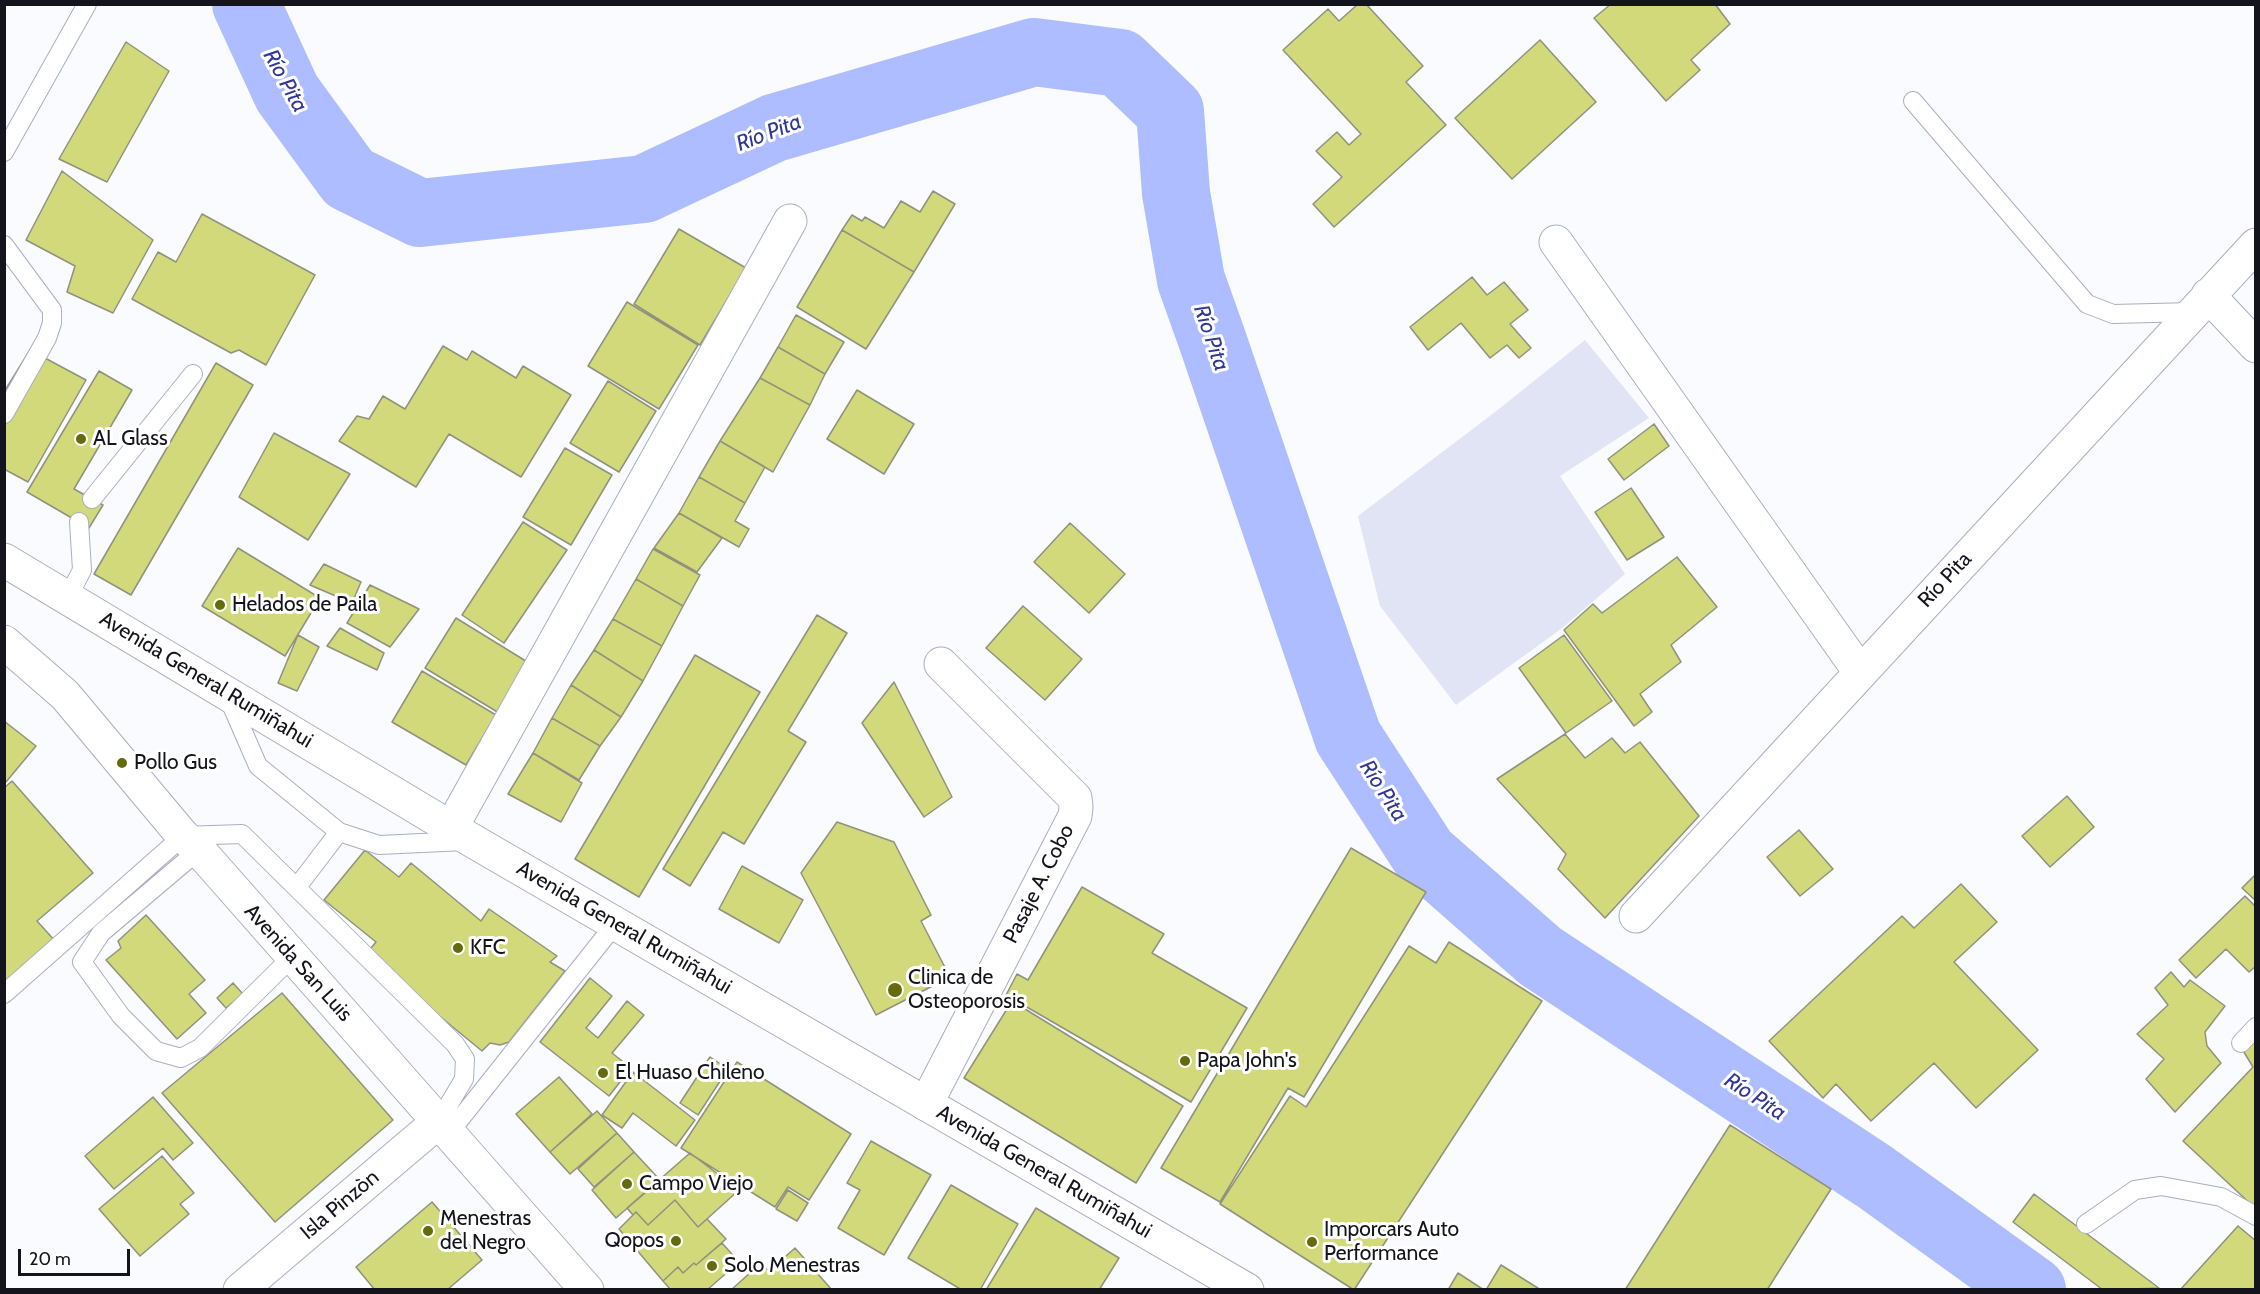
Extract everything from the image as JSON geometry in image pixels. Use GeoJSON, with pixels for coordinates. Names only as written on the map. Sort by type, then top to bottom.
{"type":"FeatureCollection","features":[{"type":"Feature","properties":{"kind":"main road"},"geometry":{"type":"LineString","coordinates":[[462,835],[789,221]]}},
{"type":"Feature","properties":{"kind":"main road"},"geometry":{"type":"LineString","coordinates":[[1556,242],[1860,672]]}},
{"type":"Feature","properties":{"kind":"main road","name":"Río Pita"},"geometry":{"type":"LineString","coordinates":[[1636,916],[2256,245]]}},
{"type":"Feature","properties":{"kind":"main road"},"geometry":{"type":"LineString","coordinates":[[2201,303],[2256,346]]}},
{"type":"Feature","properties":{"kind":"main road","name":"Avenida General Rumiñahui"},"geometry":{"type":"LineString","coordinates":[[4,560],[225,690],[462,835],[1247,1290]]}},
{"type":"Feature","properties":{"kind":"main road","name":"Avenida San Luis"},"geometry":{"type":"LineString","coordinates":[[4,642],[65,695],[191,843],[587,1290]]}},
{"type":"Feature","properties":{"kind":"main road","name":"Pasaje A. Cobo"},"geometry":{"type":"LineString","coordinates":[[926,1104],[1075,816],[1077,807],[1075,798],[942,664]]}},
{"type":"Feature","properties":{"kind":"main road","name":"Isla Pinzòn"},"geometry":{"type":"LineString","coordinates":[[240,1290],[444,1127]]}},
{"type":"Feature","properties":{"kind":"lane"},"geometry":{"type":"LineString","coordinates":[[4,152],[87,4]]}},
{"type":"Feature","properties":{"kind":"lane"},"geometry":{"type":"LineString","coordinates":[[1913,101],[2087,304],[2113,314],[2201,303]]}},
{"type":"Feature","properties":{"kind":"lane"},"geometry":{"type":"LineString","coordinates":[[4,245],[52,310],[52,323],[47,338],[4,414]]}},
{"type":"Feature","properties":{"kind":"lane"},"geometry":{"type":"LineString","coordinates":[[92,499],[193,374]]}},
{"type":"Feature","properties":{"kind":"lane"},"geometry":{"type":"LineString","coordinates":[[68,597],[82,570],[79,522]]}},
{"type":"Feature","properties":{"kind":"lane"},"geometry":{"type":"LineString","coordinates":[[225,690],[258,766],[339,832],[379,845],[462,835]]}},
{"type":"Feature","properties":{"kind":"lane"},"geometry":{"type":"LineString","coordinates":[[297,887],[339,832]]}},
{"type":"Feature","properties":{"kind":"lane"},"geometry":{"type":"LineString","coordinates":[[4,994],[191,843],[242,834],[455,1044],[465,1059],[464,1079],[444,1127]]}},
{"type":"Feature","properties":{"kind":"lane"},"geometry":{"type":"LineString","coordinates":[[191,843],[101,933],[82,962],[121,1016],[156,1051],[181,1058],[200,1048],[292,957]]}},
{"type":"Feature","properties":{"kind":"lane"},"geometry":{"type":"LineString","coordinates":[[444,1127],[616,924]]}},
{"type":"Feature","properties":{"kind":"lane"},"geometry":{"type":"LineString","coordinates":[[2241,1043],[2256,1027]]}},
{"type":"Feature","properties":{"kind":"lane"},"geometry":{"type":"LineString","coordinates":[[2086,1224],[2135,1190],[2161,1186],[2221,1197],[2256,1216]]}},
{"type":"Feature","properties":{"kind":"shaded area"},"geometry":{"type":"Polygon","coordinates":[[[1585,340],[1649,418],[1560,476],[1625,574],[1561,629],[1456,705],[1380,606],[1358,516],[1499,409],[1585,340]]]}},
{"type":"Feature","properties":{"kind":"building"},"geometry":{"type":"Polygon","coordinates":[[[1358,4],[1366,4],[1423,66],[1406,82],[1446,125],[1334,227],[1313,204],[1342,177],[1316,151],[1337,132],[1349,145],[1361,134],[1283,50],[1328,9],[1339,21],[1358,4]]]}},
{"type":"Feature","properties":{"kind":"building"},"geometry":{"type":"Polygon","coordinates":[[[1611,4],[1715,4],[1730,24],[1691,60],[1700,70],[1666,101],[1594,18],[1611,4]]]}},
{"type":"Feature","properties":{"kind":"building"},"geometry":{"type":"Polygon","coordinates":[[[1540,40],[1596,102],[1512,179],[1455,118],[1540,40]]]}},
{"type":"Feature","properties":{"kind":"building"},"geometry":{"type":"Polygon","coordinates":[[[126,42],[169,71],[107,182],[59,159],[126,42]]]}},
{"type":"Feature","properties":{"kind":"building"},"geometry":{"type":"Polygon","coordinates":[[[62,171],[153,240],[113,313],[67,292],[75,266],[26,240],[62,171]]]}},
{"type":"Feature","properties":{"kind":"building"},"geometry":{"type":"Polygon","coordinates":[[[933,191],[955,204],[914,272],[842,230],[852,215],[862,221],[865,217],[884,228],[901,201],[920,212],[933,191]]]}},
{"type":"Feature","properties":{"kind":"building"},"geometry":{"type":"Polygon","coordinates":[[[202,214],[315,275],[266,365],[239,350],[231,353],[132,299],[158,252],[176,262],[202,214]]]}},
{"type":"Feature","properties":{"kind":"building"},"geometry":{"type":"Polygon","coordinates":[[[679,229],[746,268],[700,345],[634,304],[679,229]]]}},
{"type":"Feature","properties":{"kind":"building"},"geometry":{"type":"Polygon","coordinates":[[[842,230],[914,272],[866,349],[797,307],[842,230]]]}},
{"type":"Feature","properties":{"kind":"building"},"geometry":{"type":"Polygon","coordinates":[[[1472,277],[1487,295],[1504,282],[1528,310],[1510,324],[1531,348],[1519,358],[1507,345],[1490,358],[1461,323],[1428,350],[1410,327],[1472,277]]]}},
{"type":"Feature","properties":{"kind":"building"},"geometry":{"type":"Polygon","coordinates":[[[627,302],[698,345],[659,409],[588,366],[627,302]]]}},
{"type":"Feature","properties":{"kind":"building"},"geometry":{"type":"Polygon","coordinates":[[[796,315],[844,342],[825,374],[778,347],[796,315]]]}},
{"type":"Feature","properties":{"kind":"building"},"geometry":{"type":"Polygon","coordinates":[[[443,346],[467,360],[472,351],[516,378],[523,366],[571,395],[521,477],[449,434],[416,487],[339,441],[357,416],[369,419],[383,396],[405,409],[443,346]]]}},
{"type":"Feature","properties":{"kind":"building"},"geometry":{"type":"Polygon","coordinates":[[[778,347],[825,374],[810,405],[760,378],[778,347]]]}},
{"type":"Feature","properties":{"kind":"building"},"geometry":{"type":"Polygon","coordinates":[[[30,350],[86,380],[28,482],[4,469],[4,392],[30,350]]]}},
{"type":"Feature","properties":{"kind":"building"},"geometry":{"type":"Polygon","coordinates":[[[216,363],[253,385],[131,595],[94,574],[216,363]]]}},
{"type":"Feature","properties":{"kind":"building","name":"AL Glass"},"geometry":{"type":"Polygon","coordinates":[[[99,371],[132,390],[74,489],[103,505],[89,528],[27,492],[99,371]]]}},
{"type":"Feature","properties":{"kind":"building"},"geometry":{"type":"Polygon","coordinates":[[[760,378],[810,405],[773,472],[720,441],[760,378]]]}},
{"type":"Feature","properties":{"kind":"building"},"geometry":{"type":"Polygon","coordinates":[[[608,381],[656,411],[619,472],[570,443],[608,381]]]}},
{"type":"Feature","properties":{"kind":"building"},"geometry":{"type":"Polygon","coordinates":[[[857,390],[914,424],[884,474],[827,439],[857,390]]]}},
{"type":"Feature","properties":{"kind":"building"},"geometry":{"type":"Polygon","coordinates":[[[1654,424],[1669,446],[1624,480],[1608,459],[1654,424]]]}},
{"type":"Feature","properties":{"kind":"building"},"geometry":{"type":"Polygon","coordinates":[[[274,433],[350,474],[308,540],[239,497],[274,433]]]}},
{"type":"Feature","properties":{"kind":"building"},"geometry":{"type":"Polygon","coordinates":[[[720,441],[765,467],[745,503],[699,477],[720,441]]]}},
{"type":"Feature","properties":{"kind":"building"},"geometry":{"type":"Polygon","coordinates":[[[565,448],[612,475],[571,545],[523,517],[565,448]]]}},
{"type":"Feature","properties":{"kind":"building"},"geometry":{"type":"Polygon","coordinates":[[[699,477],[745,503],[735,521],[749,529],[739,547],[679,513],[699,477]]]}},
{"type":"Feature","properties":{"kind":"building"},"geometry":{"type":"Polygon","coordinates":[[[1631,488],[1664,537],[1627,560],[1595,512],[1631,488]]]}},
{"type":"Feature","properties":{"kind":"building"},"geometry":{"type":"Polygon","coordinates":[[[679,513],[722,538],[697,572],[654,548],[679,513]]]}},
{"type":"Feature","properties":{"kind":"building"},"geometry":{"type":"Polygon","coordinates":[[[523,522],[567,550],[504,643],[462,615],[523,522]]]}},
{"type":"Feature","properties":{"kind":"building"},"geometry":{"type":"Polygon","coordinates":[[[1070,523],[1125,574],[1089,613],[1034,562],[1070,523]]]}},
{"type":"Feature","properties":{"kind":"building"},"geometry":{"type":"Polygon","coordinates":[[[238,548],[320,598],[285,656],[202,606],[238,548]]]}},
{"type":"Feature","properties":{"kind":"building"},"geometry":{"type":"Polygon","coordinates":[[[653,549],[700,575],[683,606],[636,579],[653,549]]]}},
{"type":"Feature","properties":{"kind":"building"},"geometry":{"type":"Polygon","coordinates":[[[1677,557],[1717,607],[1671,645],[1681,662],[1640,694],[1652,712],[1634,726],[1564,630],[1593,604],[1602,613],[1677,557]]]}},
{"type":"Feature","properties":{"kind":"building"},"geometry":{"type":"Polygon","coordinates":[[[324,564],[361,582],[352,603],[310,585],[324,564]]]}},
{"type":"Feature","properties":{"kind":"building"},"geometry":{"type":"Polygon","coordinates":[[[636,579],[683,606],[662,646],[613,619],[636,579]]]}},
{"type":"Feature","properties":{"kind":"building"},"geometry":{"type":"Polygon","coordinates":[[[370,585],[419,609],[390,647],[347,623],[370,585]]]}},
{"type":"Feature","properties":{"kind":"building"},"geometry":{"type":"Polygon","coordinates":[[[1023,606],[1082,659],[1045,700],[986,648],[1023,606]]]}},
{"type":"Feature","properties":{"kind":"building"},"geometry":{"type":"Polygon","coordinates":[[[817,615],[847,633],[788,731],[806,742],[744,844],[723,832],[690,886],[663,869],[817,615]]]}},
{"type":"Feature","properties":{"kind":"building"},"geometry":{"type":"Polygon","coordinates":[[[456,618],[529,663],[499,713],[425,668],[456,618]]]}},
{"type":"Feature","properties":{"kind":"building"},"geometry":{"type":"Polygon","coordinates":[[[613,619],[662,646],[643,681],[594,650],[613,619]]]}},
{"type":"Feature","properties":{"kind":"building"},"geometry":{"type":"Polygon","coordinates":[[[340,628],[384,653],[377,670],[327,646],[340,628]]]}},
{"type":"Feature","properties":{"kind":"building"},"geometry":{"type":"Polygon","coordinates":[[[298,635],[319,647],[297,691],[278,683],[298,635]]]}},
{"type":"Feature","properties":{"kind":"building"},"geometry":{"type":"Polygon","coordinates":[[[1564,635],[1612,701],[1566,733],[1519,668],[1564,635]]]}},
{"type":"Feature","properties":{"kind":"building"},"geometry":{"type":"Polygon","coordinates":[[[594,650],[643,681],[621,717],[571,685],[594,650]]]}},
{"type":"Feature","properties":{"kind":"building"},"geometry":{"type":"Polygon","coordinates":[[[695,655],[760,692],[639,897],[575,859],[695,655]]]}},
{"type":"Feature","properties":{"kind":"building"},"geometry":{"type":"Polygon","coordinates":[[[422,671],[496,715],[466,765],[392,722],[422,671]]]}},
{"type":"Feature","properties":{"kind":"building"},"geometry":{"type":"Polygon","coordinates":[[[894,682],[952,797],[924,817],[862,723],[894,682]]]}},
{"type":"Feature","properties":{"kind":"building"},"geometry":{"type":"Polygon","coordinates":[[[571,685],[621,717],[600,746],[552,718],[571,685]]]}},
{"type":"Feature","properties":{"kind":"building"},"geometry":{"type":"Polygon","coordinates":[[[552,718],[600,746],[579,780],[533,753],[552,718]]]}},
{"type":"Feature","properties":{"kind":"building"},"geometry":{"type":"Polygon","coordinates":[[[4,721],[36,746],[6,782],[4,781],[4,721]]]}},
{"type":"Feature","properties":{"kind":"building"},"geometry":{"type":"Polygon","coordinates":[[[1565,734],[1585,758],[1612,738],[1625,753],[1640,742],[1699,816],[1605,918],[1558,869],[1566,854],[1497,779],[1565,734]]]}},
{"type":"Feature","properties":{"kind":"building"},"geometry":{"type":"Polygon","coordinates":[[[533,753],[582,783],[561,822],[508,794],[533,753]]]}},
{"type":"Feature","properties":{"kind":"building"},"geometry":{"type":"Polygon","coordinates":[[[12,781],[93,873],[37,921],[56,942],[4,988],[4,788],[12,781]]]}},
{"type":"Feature","properties":{"kind":"building"},"geometry":{"type":"Polygon","coordinates":[[[2067,796],[2094,827],[2050,867],[2022,836],[2067,796]]]}},
{"type":"Feature","properties":{"kind":"building"},"geometry":{"type":"Polygon","coordinates":[[[837,822],[894,842],[931,915],[921,921],[950,977],[876,1015],[801,873],[837,822]]]}},
{"type":"Feature","properties":{"kind":"building"},"geometry":{"type":"Polygon","coordinates":[[[1799,830],[1833,869],[1800,896],[1767,857],[1799,830]]]}},
{"type":"Feature","properties":{"kind":"building"},"geometry":{"type":"Polygon","coordinates":[[[1351,848],[1426,892],[1304,1097],[1288,1088],[1220,1202],[1161,1168],[1351,848]]]}},
{"type":"Feature","properties":{"kind":"building","name":"KFC"},"geometry":{"type":"Polygon","coordinates":[[[365,850],[399,877],[411,863],[481,921],[489,909],[557,956],[550,962],[565,971],[509,1042],[500,1045],[490,1043],[482,1051],[365,955],[376,942],[324,900],[365,850]]]}},
{"type":"Feature","properties":{"kind":"building"},"geometry":{"type":"Polygon","coordinates":[[[742,866],[803,900],[779,943],[719,909],[742,866]]]}},
{"type":"Feature","properties":{"kind":"building"},"geometry":{"type":"Polygon","coordinates":[[[2256,874],[2256,901],[2242,888],[2256,874]]]}},
{"type":"Feature","properties":{"kind":"building"},"geometry":{"type":"Polygon","coordinates":[[[1961,884],[1997,922],[1954,962],[2038,1050],[1976,1108],[1934,1063],[1871,1121],[1836,1084],[1823,1098],[1769,1041],[1902,916],[1914,928],[1961,884]]]}},
{"type":"Feature","properties":{"kind":"building"},"geometry":{"type":"Polygon","coordinates":[[[1082,887],[1164,934],[1152,953],[1247,1008],[1191,1102],[1006,995],[1017,974],[1028,980],[1082,887]]]}},
{"type":"Feature","properties":{"kind":"building"},"geometry":{"type":"Polygon","coordinates":[[[2245,896],[2256,907],[2256,966],[2249,972],[2226,949],[2196,978],[2179,960],[2245,896]]]}},
{"type":"Feature","properties":{"kind":"building"},"geometry":{"type":"Polygon","coordinates":[[[146,915],[205,980],[189,994],[206,1013],[177,1039],[106,960],[121,948],[118,941],[146,915]]]}},
{"type":"Feature","properties":{"kind":"building"},"geometry":{"type":"Polygon","coordinates":[[[1449,942],[1542,1001],[1354,1290],[1220,1204],[1290,1096],[1306,1107],[1409,946],[1436,963],[1449,942]]]}},
{"type":"Feature","properties":{"kind":"building"},"geometry":{"type":"Polygon","coordinates":[[[2171,972],[2184,987],[2190,980],[2225,1006],[2205,1032],[2207,1046],[2221,1063],[2175,1112],[2146,1079],[2164,1059],[2137,1034],[2168,1005],[2155,988],[2171,972]]]}},
{"type":"Feature","properties":{"kind":"building"},"geometry":{"type":"Polygon","coordinates":[[[590,978],[612,996],[586,1028],[598,1038],[627,1001],[644,1015],[612,1053],[631,1068],[609,1096],[540,1042],[590,978]]]}},
{"type":"Feature","properties":{"kind":"building"},"geometry":{"type":"Polygon","coordinates":[[[233,983],[243,994],[226,1008],[217,998],[233,983]]]}},
{"type":"Feature","properties":{"kind":"building"},"geometry":{"type":"Polygon","coordinates":[[[282,993],[393,1120],[275,1222],[162,1093],[282,993]]]}},
{"type":"Feature","properties":{"kind":"building"},"geometry":{"type":"Polygon","coordinates":[[[1012,1001],[1183,1106],[1136,1183],[964,1078],[1012,1001]]]}},
{"type":"Feature","properties":{"kind":"building"},"geometry":{"type":"Polygon","coordinates":[[[2256,1035],[2256,1209],[2183,1141],[2253,1067],[2242,1049],[2256,1035]]]}},
{"type":"Feature","properties":{"kind":"building"},"geometry":{"type":"Polygon","coordinates":[[[710,1057],[728,1069],[698,1115],[680,1103],[710,1057]]]}},
{"type":"Feature","properties":{"kind":"building"},"geometry":{"type":"Polygon","coordinates":[[[737,1062],[851,1134],[809,1200],[788,1187],[775,1207],[681,1148],[737,1062]]]}},
{"type":"Feature","properties":{"kind":"building"},"geometry":{"type":"Polygon","coordinates":[[[633,1072],[695,1120],[676,1146],[633,1113],[622,1128],[602,1115],[633,1072]]]}},
{"type":"Feature","properties":{"kind":"building"},"geometry":{"type":"Polygon","coordinates":[[[559,1077],[592,1114],[550,1152],[516,1114],[559,1077]]]}},
{"type":"Feature","properties":{"kind":"building"},"geometry":{"type":"Polygon","coordinates":[[[153,1097],[193,1143],[173,1160],[163,1148],[114,1189],[85,1156],[153,1097]]]}},
{"type":"Feature","properties":{"kind":"building"},"geometry":{"type":"Polygon","coordinates":[[[597,1111],[617,1133],[570,1174],[550,1152],[597,1111]]]}},
{"type":"Feature","properties":{"kind":"building"},"geometry":{"type":"Polygon","coordinates":[[[1730,1125],[1831,1189],[1767,1290],[1625,1290],[1730,1125]]]}},
{"type":"Feature","properties":{"kind":"building"},"geometry":{"type":"Polygon","coordinates":[[[617,1133],[634,1152],[594,1187],[578,1169],[617,1133]]]}},
{"type":"Feature","properties":{"kind":"building"},"geometry":{"type":"Polygon","coordinates":[[[871,1141],[931,1175],[884,1255],[838,1228],[860,1190],[847,1183],[871,1141]]]}},
{"type":"Feature","properties":{"kind":"building","name":"Campo Viejo"},"geometry":{"type":"Polygon","coordinates":[[[634,1152],[660,1180],[616,1218],[592,1190],[634,1152]]]}},
{"type":"Feature","properties":{"kind":"building"},"geometry":{"type":"Polygon","coordinates":[[[690,1153],[739,1190],[698,1227],[675,1200],[648,1225],[636,1212],[633,1215],[627,1208],[690,1153]]]}},
{"type":"Feature","properties":{"kind":"building"},"geometry":{"type":"Polygon","coordinates":[[[162,1156],[194,1193],[180,1204],[189,1214],[140,1256],[99,1209],[162,1156]]]}},
{"type":"Feature","properties":{"kind":"building"},"geometry":{"type":"Polygon","coordinates":[[[951,1185],[1018,1224],[980,1290],[962,1290],[908,1258],[951,1185]]]}},
{"type":"Feature","properties":{"kind":"building"},"geometry":{"type":"Polygon","coordinates":[[[788,1190],[808,1203],[797,1221],[776,1209],[788,1190]]]}},
{"type":"Feature","properties":{"kind":"building"},"geometry":{"type":"Polygon","coordinates":[[[2034,1194],[2159,1288],[2103,1290],[2013,1222],[2034,1194]]]}},
{"type":"Feature","properties":{"kind":"building","name":"Qopos"},"geometry":{"type":"Polygon","coordinates":[[[675,1200],[698,1227],[707,1219],[726,1239],[696,1265],[694,1263],[683,1273],[678,1267],[663,1281],[619,1229],[636,1212],[648,1225],[675,1200]]]}},
{"type":"Feature","properties":{"kind":"building","name":"Menestras del Negro"},"geometry":{"type":"Polygon","coordinates":[[[432,1202],[482,1260],[447,1290],[375,1290],[356,1267],[432,1202]]]}},
{"type":"Feature","properties":{"kind":"building"},"geometry":{"type":"Polygon","coordinates":[[[1036,1208],[1119,1258],[1099,1290],[986,1290],[1036,1208]]]}},
{"type":"Feature","properties":{"kind":"building"},"geometry":{"type":"Polygon","coordinates":[[[2238,1226],[2256,1241],[2256,1290],[2180,1290],[2238,1226]]]}},
{"type":"Feature","properties":{"kind":"building","name":"Solo Menestras"},"geometry":{"type":"Polygon","coordinates":[[[722,1243],[739,1262],[707,1290],[671,1290],[663,1281],[678,1267],[683,1273],[694,1263],[696,1265],[722,1243]]]}},
{"type":"Feature","properties":{"kind":"building"},"geometry":{"type":"Polygon","coordinates":[[[795,1248],[832,1290],[731,1290],[761,1263],[769,1271],[795,1248]]]}},
{"type":"Feature","properties":{"kind":"building"},"geometry":{"type":"Polygon","coordinates":[[[1501,1265],[1541,1290],[1486,1290],[1501,1265]]]}},
{"type":"Feature","properties":{"kind":"building"},"geometry":{"type":"Polygon","coordinates":[[[1458,1273],[1484,1290],[1448,1290],[1458,1273]]]}},
{"type":"Feature","properties":{"kind":"waterway","name":"Río Pita"},"geometry":{"type":"LineString","coordinates":[[246,4],[287,93],[349,178],[420,213],[644,189],[774,128],[1034,52],[1120,63],[1170,111],[1176,193],[1191,280],[1348,737],[1424,854],[1540,956],[1875,1177],[2032,1290]]}},
{"type":"Feature","properties":{"kind":"place","name":"AL Glass"},"geometry":{"type":"Point","coordinates":[81,439]}},
{"type":"Feature","properties":{"kind":"place","name":"Helados de Paila"},"geometry":{"type":"Point","coordinates":[220,605]}},
{"type":"Feature","properties":{"kind":"place","name":"Pollo Gus"},"geometry":{"type":"Point","coordinates":[122,763]}},
{"type":"Feature","properties":{"kind":"place","name":"KFC"},"geometry":{"type":"Point","coordinates":[458,948]}},
{"type":"Feature","properties":{"kind":"place","name":"Clinica de Osteoporosis"},"geometry":{"type":"Point","coordinates":[895,990]}},
{"type":"Feature","properties":{"kind":"place","name":"Papa John's"},"geometry":{"type":"Point","coordinates":[1185,1061]}},
{"type":"Feature","properties":{"kind":"place","name":"El Huaso Chileno"},"geometry":{"type":"Point","coordinates":[603,1073]}},
{"type":"Feature","properties":{"kind":"place","name":"Campo Viejo"},"geometry":{"type":"Point","coordinates":[627,1184]}},
{"type":"Feature","properties":{"kind":"place","name":"Menestras del Negro"},"geometry":{"type":"Point","coordinates":[428,1231]}},
{"type":"Feature","properties":{"kind":"place","name":"Qopos"},"geometry":{"type":"Point","coordinates":[676,1241]}},
{"type":"Feature","properties":{"kind":"place","name":"Imporcars Auto Performance"},"geometry":{"type":"Point","coordinates":[1312,1242]}},
{"type":"Feature","properties":{"kind":"place","name":"Solo Menestras"},"geometry":{"type":"Point","coordinates":[712,1266]}}]}
